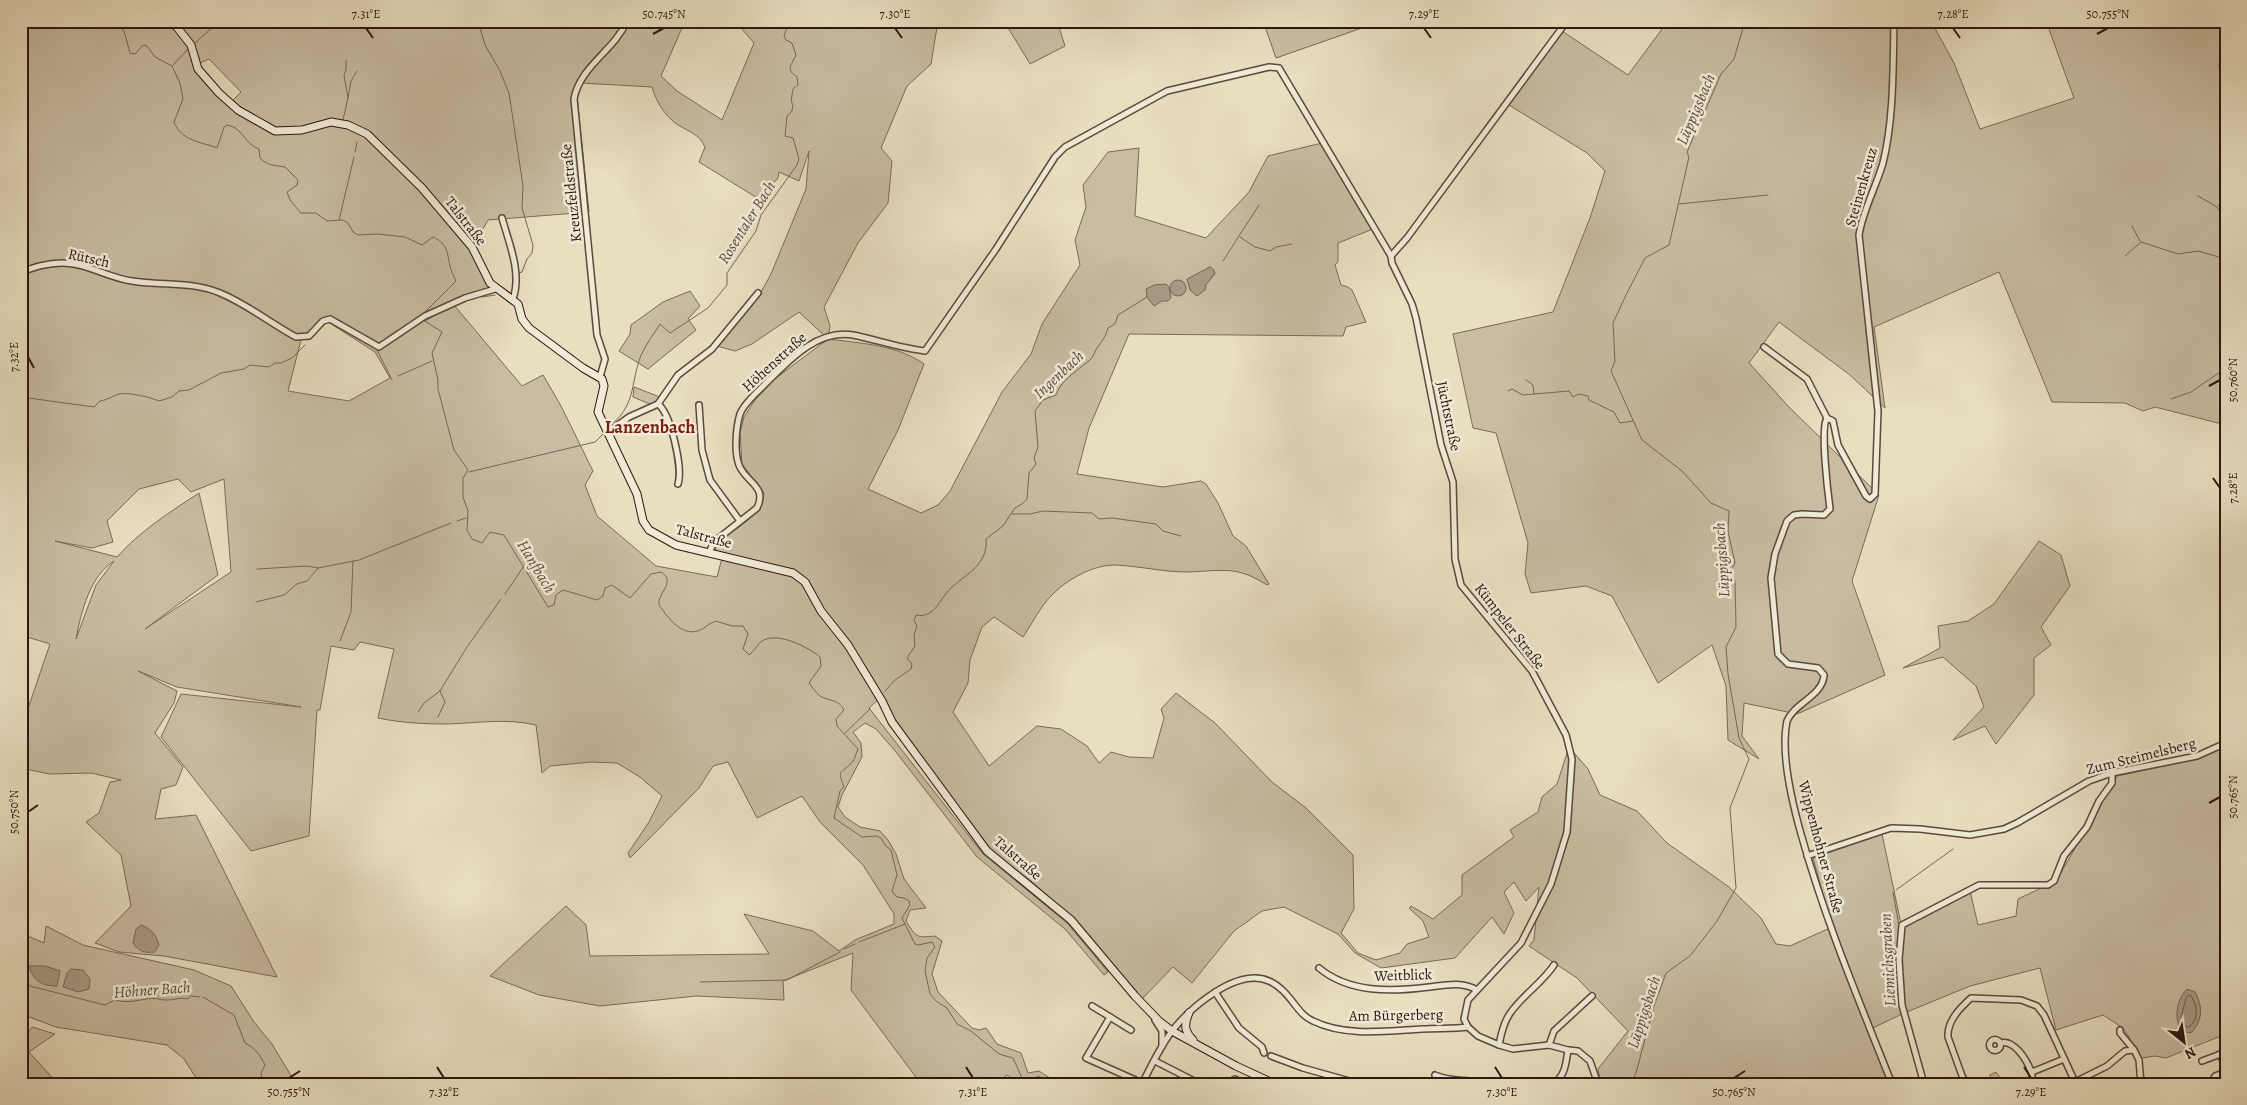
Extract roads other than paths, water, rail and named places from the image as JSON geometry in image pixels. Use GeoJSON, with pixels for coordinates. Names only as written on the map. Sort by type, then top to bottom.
{"type":"FeatureCollection","features":[{"type":"Feature","properties":{"kind":"main road","name":"Talstraße"},"geometry":{"type":"LineString","coordinates":[[172,21],[191,45],[198,70],[238,110],[275,131],[302,130],[331,122],[348,125],[367,134],[422,188],[472,248],[490,284],[513,299]]}},
{"type":"Feature","properties":{"kind":"main road"},"geometry":{"type":"LineString","coordinates":[[513,299],[529,328],[583,368],[600,377]]}},
{"type":"Feature","properties":{"kind":"main road","name":"Talstraße"},"geometry":{"type":"LineString","coordinates":[[600,377],[604,386],[598,412],[638,494],[646,527],[667,541],[793,573],[805,582],[821,610],[848,644],[882,701],[892,722],[987,851],[1071,920],[1147,1009],[1172,1031],[1274,1084]]}},
{"type":"Feature","properties":{"kind":"main road"},"geometry":{"type":"LineString","coordinates":[[1189,1013],[1185,1022],[1185,1029],[1198,1045]]}},
{"type":"Feature","properties":{"kind":"street","name":"Kreuzfeldstraße"},"geometry":{"type":"LineString","coordinates":[[600,377],[605,359],[597,335],[574,100],[580,80],[619,34],[627,21]]}},
{"type":"Feature","properties":{"kind":"street"},"geometry":{"type":"LineString","coordinates":[[1391,256],[1407,238],[1567,21]]}},
{"type":"Feature","properties":{"kind":"street","name":"Steinenkreuz"},"geometry":{"type":"LineString","coordinates":[[1827,418],[1833,422],[1838,445],[1864,493],[1867,497],[1872,498],[1875,492],[1878,411],[1871,330],[1859,236],[1863,217],[1883,162],[1888,131],[1894,21]]}},
{"type":"Feature","properties":{"kind":"street","name":"Jüchtstraße"},"geometry":{"type":"LineString","coordinates":[[818,339],[836,334],[853,335],[903,349],[925,351],[996,249],[1055,157],[1065,147],[1167,91],[1269,67],[1279,68],[1391,256],[1392,263],[1412,304],[1441,445],[1453,482],[1455,559],[1461,585]]}},
{"type":"Feature","properties":{"kind":"street"},"geometry":{"type":"LineString","coordinates":[[502,218],[514,259],[516,291],[513,299]]}},
{"type":"Feature","properties":{"kind":"street","name":"Rütsch"},"geometry":{"type":"LineString","coordinates":[[21,272],[41,264],[63,263],[83,266],[97,272],[132,281],[177,284],[218,292],[296,337],[309,336],[323,321],[330,318],[379,347],[425,316],[465,298],[496,289]]}},
{"type":"Feature","properties":{"kind":"street"},"geometry":{"type":"LineString","coordinates":[[608,432],[629,417],[658,404],[678,374],[709,351],[758,293]]}},
{"type":"Feature","properties":{"kind":"street","name":"Höhenstraße"},"geometry":{"type":"LineString","coordinates":[[709,552],[715,541],[757,508],[761,497],[760,492],[739,465],[737,444],[740,414],[754,395],[807,346],[818,339]]}},
{"type":"Feature","properties":{"kind":"street"},"geometry":{"type":"LineString","coordinates":[[1764,347],[1807,379],[1827,418]]}},
{"type":"Feature","properties":{"kind":"street"},"geometry":{"type":"LineString","coordinates":[[658,404],[667,415],[676,450],[681,473],[678,484]]}},
{"type":"Feature","properties":{"kind":"street"},"geometry":{"type":"LineString","coordinates":[[699,405],[702,450],[711,477],[710,480],[740,521]]}},
{"type":"Feature","properties":{"kind":"street","name":"Wippenhohner Straße"},"geometry":{"type":"LineString","coordinates":[[1827,418],[1824,422],[1824,438],[1830,509],[1824,515],[1794,515],[1787,521],[1772,570],[1778,654],[1788,664],[1818,668],[1824,675],[1818,688],[1790,715],[1786,725],[1788,777],[1807,856],[1830,927],[1892,1084]]}},
{"type":"Feature","properties":{"kind":"street","name":"Kümpeler Straße"},"geometry":{"type":"LineString","coordinates":[[1461,585],[1532,671],[1566,735],[1572,759],[1567,832],[1551,884],[1521,943],[1472,996],[1466,1006],[1464,1019]]}},
{"type":"Feature","properties":{"kind":"street","name":"Zum Steimelsberg"},"geometry":{"type":"LineString","coordinates":[[1807,856],[1891,828],[1913,828],[1970,835],[2004,829],[2017,824],[2088,780],[2197,756],[2226,743]]}},
{"type":"Feature","properties":{"kind":"street"},"geometry":{"type":"LineString","coordinates":[[1924,1084],[1902,1010],[1899,960],[1902,925],[1980,885],[2048,885],[2054,882],[2067,851],[2086,827],[2099,801],[2112,782],[2112,774]]}},
{"type":"Feature","properties":{"kind":"street"},"geometry":{"type":"LineString","coordinates":[[1499,1045],[1502,1030],[1510,1012],[1545,979],[1554,965]]}},
{"type":"Feature","properties":{"kind":"street","name":"Weitblick"},"geometry":{"type":"LineString","coordinates":[[1319,968],[1337,980],[1370,989],[1417,989],[1455,984],[1478,990]]}},
{"type":"Feature","properties":{"kind":"street","name":"Am Bürgerberg"},"geometry":{"type":"LineString","coordinates":[[1142,1084],[1172,1031],[1189,1013],[1215,992],[1237,981],[1250,979],[1267,980],[1286,991],[1312,1021],[1346,1031],[1468,1027]]}},
{"type":"Feature","properties":{"kind":"street"},"geometry":{"type":"LineString","coordinates":[[1464,986],[1472,996]]}},
{"type":"Feature","properties":{"kind":"street"},"geometry":{"type":"LineString","coordinates":[[1215,992],[1239,1028],[1262,1047],[1264,1053]]}},
{"type":"Feature","properties":{"kind":"street"},"geometry":{"type":"LineString","coordinates":[[1549,1044],[1554,1031],[1592,996]]}},
{"type":"Feature","properties":{"kind":"street"},"geometry":{"type":"LineString","coordinates":[[1951,1084],[1965,1081],[1947,1028],[1960,1008],[1971,998],[2021,1000],[2037,1006],[2044,1015],[2075,1083],[2107,1066],[2125,1051],[2134,1050]]}},
{"type":"Feature","properties":{"kind":"street"},"geometry":{"type":"LineString","coordinates":[[1092,1006],[1131,1030]]}},
{"type":"Feature","properties":{"kind":"street"},"geometry":{"type":"LineString","coordinates":[[1147,1009],[1162,1031],[1161,1049]]}},
{"type":"Feature","properties":{"kind":"street"},"geometry":{"type":"LineString","coordinates":[[1110,1017],[1086,1058],[1142,1084]]}},
{"type":"Feature","properties":{"kind":"street"},"geometry":{"type":"LineString","coordinates":[[1464,1019],[1468,1027],[1478,1036],[1513,1049],[1549,1044],[1578,1051],[1590,1061],[1598,1084]]}},
{"type":"Feature","properties":{"kind":"street","name":"Am Bürgerberg"},"geometry":{"type":"LineString","coordinates":[[1452,1028],[1464,1019]]}},
{"type":"Feature","properties":{"kind":"street"},"geometry":{"type":"LineString","coordinates":[[2120,1030],[2120,1033],[2134,1050],[2139,1060],[2141,1084]]}},
{"type":"Feature","properties":{"kind":"street"},"geometry":{"type":"LineString","coordinates":[[2000,1043],[2006,1041],[2014,1044],[2032,1072],[2031,1084]]}},
{"type":"Feature","properties":{"kind":"street"},"geometry":{"type":"LineString","coordinates":[[1552,1084],[1557,1081],[1566,1068],[1568,1050]]}},
{"type":"Feature","properties":{"kind":"street"},"geometry":{"type":"LineString","coordinates":[[2202,1061],[2223,1053],[2226,1070],[2215,1076],[2213,1080],[2215,1084]]}},
{"type":"Feature","properties":{"kind":"street"},"geometry":{"type":"LineString","coordinates":[[1271,1056],[1303,1068],[1360,1084]]}},
{"type":"Feature","properties":{"kind":"street"},"geometry":{"type":"LineString","coordinates":[[2032,1072],[2064,1059]]}},
{"type":"Feature","properties":{"kind":"street"},"geometry":{"type":"LineString","coordinates":[[1155,1060],[1200,1084]]}},
{"type":"Feature","properties":{"kind":"street"},"geometry":{"type":"LineString","coordinates":[[1435,1075],[1448,1080],[1473,1080],[1486,1084]]}},
{"type":"Feature","properties":{"kind":"street"},"geometry":{"type":"LineString","coordinates":[[1226,1084],[1235,1078],[1243,1084]]}},
{"type":"Feature","properties":{"kind":"water"},"geometry":{"type":"Polygon","coordinates":[[[2220,50],[2226,52],[2226,79],[2219,68],[2220,50]]]}},
{"type":"Feature","properties":{"kind":"water"},"geometry":{"type":"Polygon","coordinates":[[[1210,267],[1215,273],[1206,285],[1205,290],[1197,296],[1190,290],[1187,279],[1210,267]]]}},
{"type":"Feature","properties":{"kind":"water"},"geometry":{"type":"Polygon","coordinates":[[[1178,280],[1186,288],[1178,296],[1170,288],[1178,280]]]}},
{"type":"Feature","properties":{"kind":"water"},"geometry":{"type":"Polygon","coordinates":[[[1166,284],[1169,287],[1171,298],[1154,306],[1147,297],[1146,289],[1154,285],[1166,284]]]}},
{"type":"Feature","properties":{"kind":"water"},"geometry":{"type":"Polygon","coordinates":[[[141,925],[155,935],[159,945],[155,952],[142,951],[133,943],[136,929],[141,925]]]}},
{"type":"Feature","properties":{"kind":"water"},"geometry":{"type":"Polygon","coordinates":[[[29,966],[45,966],[60,971],[57,986],[39,982],[29,966]]]}},
{"type":"Feature","properties":{"kind":"water"},"geometry":{"type":"Polygon","coordinates":[[[71,969],[83,970],[90,979],[89,989],[78,992],[63,987],[67,973],[71,969]]]}},
{"type":"Feature","properties":{"kind":"water"},"geometry":{"type":"Polygon","coordinates":[[[2187,989],[2195,992],[2200,1008],[2200,1018],[2191,1033],[2181,1031],[2177,1020],[2178,1004],[2187,989]]]}},
{"type":"Feature","properties":{"kind":"waterway","name":"Hanfbach"},"geometry":{"type":"LineString","coordinates":[[113,21],[124,31],[130,53],[135,54],[143,45],[147,46],[155,57],[172,66],[180,83],[183,99],[174,122],[177,128],[187,137],[217,148],[224,127],[227,125],[232,126],[254,147],[259,149],[260,158],[263,161],[271,165],[285,167],[298,180],[297,185],[287,192],[290,200],[301,213],[316,213],[327,221],[343,220],[358,235],[378,234],[405,237],[422,245],[433,237],[442,243],[446,249],[456,281],[421,316]]}},
{"type":"Feature","properties":{"kind":"waterway"},"geometry":{"type":"LineString","coordinates":[[195,43],[215,25],[214,21]]}},
{"type":"Feature","properties":{"kind":"waterway"},"geometry":{"type":"LineString","coordinates":[[478,21],[485,45],[499,69],[509,93],[523,186],[522,208],[533,245],[532,253],[527,259],[522,272],[518,273]]}},
{"type":"Feature","properties":{"kind":"waterway","name":"Rosentaler Bach"},"geometry":{"type":"LineString","coordinates":[[609,427],[618,419],[628,403],[640,358],[660,324],[670,333],[708,308],[727,285],[727,273],[756,231],[761,215],[797,165],[799,159],[793,138],[785,136],[787,116],[792,111],[793,89],[798,85],[797,77],[791,72],[790,67],[796,55],[792,43],[786,40],[784,35],[790,21]]}},
{"type":"Feature","properties":{"kind":"waterway","name":"Lüppigsbach"},"geometry":{"type":"LineString","coordinates":[[1631,1084],[1636,1073],[1653,1009],[1666,973],[1690,956],[1717,921],[1736,888],[1730,808],[1749,759],[1739,738],[1728,674],[1726,647],[1736,627],[1735,581],[1731,571],[1735,563],[1728,531],[1729,511],[1711,503],[1682,471],[1642,440],[1611,371],[1615,361],[1613,323],[1645,258],[1669,245],[1689,157],[1687,152],[1721,74],[1734,59],[1745,21]]}},
{"type":"Feature","properties":{"kind":"waterway"},"geometry":{"type":"LineString","coordinates":[[173,65],[189,48]]}},
{"type":"Feature","properties":{"kind":"waterway"},"geometry":{"type":"LineString","coordinates":[[343,120],[348,98],[344,75],[346,60]]}},
{"type":"Feature","properties":{"kind":"waterway"},"geometry":{"type":"LineString","coordinates":[[348,98],[351,81],[357,71]]}},
{"type":"Feature","properties":{"kind":"waterway"},"geometry":{"type":"LineString","coordinates":[[355,152],[357,142]]}},
{"type":"Feature","properties":{"kind":"waterway"},"geometry":{"type":"LineString","coordinates":[[339,220],[354,157]]}},
{"type":"Feature","properties":{"kind":"waterway"},"geometry":{"type":"LineString","coordinates":[[1679,204],[1768,195]]}},
{"type":"Feature","properties":{"kind":"waterway"},"geometry":{"type":"LineString","coordinates":[[2198,196],[2217,207],[2226,220]]}},
{"type":"Feature","properties":{"kind":"waterway"},"geometry":{"type":"LineString","coordinates":[[2218,206],[2226,197]]}},
{"type":"Feature","properties":{"kind":"waterway","name":"Ingenbach"},"geometry":{"type":"LineString","coordinates":[[1223,261],[1259,205]]}},
{"type":"Feature","properties":{"kind":"waterway"},"geometry":{"type":"LineString","coordinates":[[2132,226],[2140,241]]}},
{"type":"Feature","properties":{"kind":"waterway"},"geometry":{"type":"LineString","coordinates":[[1240,237],[1255,247],[1270,251],[1276,247],[1292,244]]}},
{"type":"Feature","properties":{"kind":"waterway"},"geometry":{"type":"LineString","coordinates":[[2125,256],[2141,242],[2178,254],[2198,251],[2226,259]]}},
{"type":"Feature","properties":{"kind":"waterway"},"geometry":{"type":"LineString","coordinates":[[482,297],[495,295]]}},
{"type":"Feature","properties":{"kind":"waterway","name":"Ingenbach"},"geometry":{"type":"LineString","coordinates":[[885,691],[895,680],[911,669],[912,664],[907,658],[915,646],[914,635],[917,626],[914,620],[916,615],[928,614],[932,611],[947,592],[975,568],[984,556],[986,539],[1003,526],[1015,508],[1027,499],[1029,473],[1036,464],[1034,458],[1038,447],[1035,411],[1043,400],[1056,395],[1062,384],[1093,357],[1108,328],[1115,324],[1118,315],[1147,297]]}},
{"type":"Feature","properties":{"kind":"waterway"},"geometry":{"type":"LineString","coordinates":[[465,301],[476,298]]}},
{"type":"Feature","properties":{"kind":"waterway"},"geometry":{"type":"LineString","coordinates":[[425,321],[446,309]]}},
{"type":"Feature","properties":{"kind":"waterway","name":"Hanfbach"},"geometry":{"type":"LineString","coordinates":[[423,320],[442,332],[432,353],[438,389],[454,450],[468,470],[463,478],[463,497],[468,511],[467,530],[472,539],[482,543],[490,532],[504,535],[548,607],[554,605],[556,595],[563,590],[597,600],[603,596],[605,588],[612,585],[630,598],[651,574],[661,572],[665,576],[667,584],[659,605],[670,619],[685,631],[698,631],[716,621],[732,626],[743,626],[748,634],[743,649],[749,655],[762,641],[768,638],[776,638],[800,645],[820,657],[821,666],[809,683],[820,696],[842,706],[844,710],[836,719],[837,726],[858,749],[853,761],[840,774],[844,787],[840,791],[834,818],[862,837],[876,836],[881,838],[891,850],[897,875],[892,891],[897,897],[909,901],[910,905],[902,918],[915,944],[932,942],[935,947],[927,958],[925,971],[930,994],[936,1001],[947,1008],[957,1024],[971,1031],[999,1054],[1013,1058],[1022,1078],[1031,1081],[1038,1076],[1056,1084]]}},
{"type":"Feature","properties":{"kind":"waterway"},"geometry":{"type":"LineString","coordinates":[[21,397],[94,407],[100,401],[119,394],[139,395],[159,401],[172,397],[179,391],[189,390],[221,373],[244,369],[250,365],[269,367],[275,363],[281,363],[292,358],[305,345]]}},
{"type":"Feature","properties":{"kind":"waterway"},"geometry":{"type":"LineString","coordinates":[[377,350],[392,380]]}},
{"type":"Feature","properties":{"kind":"waterway"},"geometry":{"type":"LineString","coordinates":[[398,376],[432,361]]}},
{"type":"Feature","properties":{"kind":"waterway"},"geometry":{"type":"LineString","coordinates":[[2171,399],[2191,392],[2226,368]]}},
{"type":"Feature","properties":{"kind":"waterway"},"geometry":{"type":"LineString","coordinates":[[1526,380],[1533,385],[1534,394]]}},
{"type":"Feature","properties":{"kind":"waterway"},"geometry":{"type":"LineString","coordinates":[[1508,391],[1512,389],[1523,395],[1569,391],[1573,397],[1579,394],[1588,396],[1589,400],[1614,412],[1620,423],[1633,421]]}},
{"type":"Feature","properties":{"kind":"waterway","name":"Rosentaler Bach"},"geometry":{"type":"LineString","coordinates":[[469,472],[595,442],[605,432]]}},
{"type":"Feature","properties":{"kind":"waterway"},"geometry":{"type":"LineString","coordinates":[[1012,514],[1030,514],[1043,511],[1092,513],[1099,519],[1112,518],[1156,524],[1163,531],[1181,536]]}},
{"type":"Feature","properties":{"kind":"waterway"},"geometry":{"type":"LineString","coordinates":[[457,521],[466,518]]}},
{"type":"Feature","properties":{"kind":"waterway"},"geometry":{"type":"LineString","coordinates":[[256,602],[284,595],[297,584],[307,581],[318,568],[359,560],[451,523]]}},
{"type":"Feature","properties":{"kind":"waterway"},"geometry":{"type":"LineString","coordinates":[[340,641],[351,612],[353,561]]}},
{"type":"Feature","properties":{"kind":"waterway"},"geometry":{"type":"LineString","coordinates":[[257,569],[307,566],[318,568]]}},
{"type":"Feature","properties":{"kind":"waterway"},"geometry":{"type":"LineString","coordinates":[[505,594],[524,566]]}},
{"type":"Feature","properties":{"kind":"waterway"},"geometry":{"type":"LineString","coordinates":[[418,712],[424,703],[440,691],[467,647],[501,599]]}},
{"type":"Feature","properties":{"kind":"waterway"},"geometry":{"type":"LineString","coordinates":[[438,717],[445,702],[440,691]]}},
{"type":"Feature","properties":{"kind":"waterway","name":"Ingenbach"},"geometry":{"type":"LineString","coordinates":[[845,733],[870,709]]}},
{"type":"Feature","properties":{"kind":"waterway","name":"Liemichsgraben"},"geometry":{"type":"LineString","coordinates":[[1896,890],[1953,849]]}},
{"type":"Feature","properties":{"kind":"waterway","name":"Liemichsgraben"},"geometry":{"type":"LineString","coordinates":[[1893,892],[1899,926],[1896,961],[1899,1001]]}},
{"type":"Feature","properties":{"kind":"waterway"},"geometry":{"type":"LineString","coordinates":[[859,942],[905,924]]}},
{"type":"Feature","properties":{"kind":"waterway"},"geometry":{"type":"LineString","coordinates":[[844,949],[855,944]]}},
{"type":"Feature","properties":{"kind":"waterway"},"geometry":{"type":"LineString","coordinates":[[700,982],[787,980],[840,952]]}},
{"type":"Feature","properties":{"kind":"waterway","name":"Höhner Bach"},"geometry":{"type":"LineString","coordinates":[[21,979],[30,986],[105,1005],[115,1000],[127,1002],[149,998],[167,1000],[187,999],[191,996],[200,997]]}},
{"type":"Feature","properties":{"kind":"waterway","name":"Höhner Bach"},"geometry":{"type":"LineString","coordinates":[[203,997],[234,1015],[245,1043],[257,1052],[265,1065],[261,1073],[263,1084]]}},
{"type":"Feature","properties":{"kind":"waterway","name":"Liemichsgraben"},"geometry":{"type":"LineString","coordinates":[[1900,1007],[1921,1084]]}},
{"type":"Feature","properties":{"kind":"district","name":"Lanzenbach"},"geometry":{"type":"Point","coordinates":[650,427]}}]}
